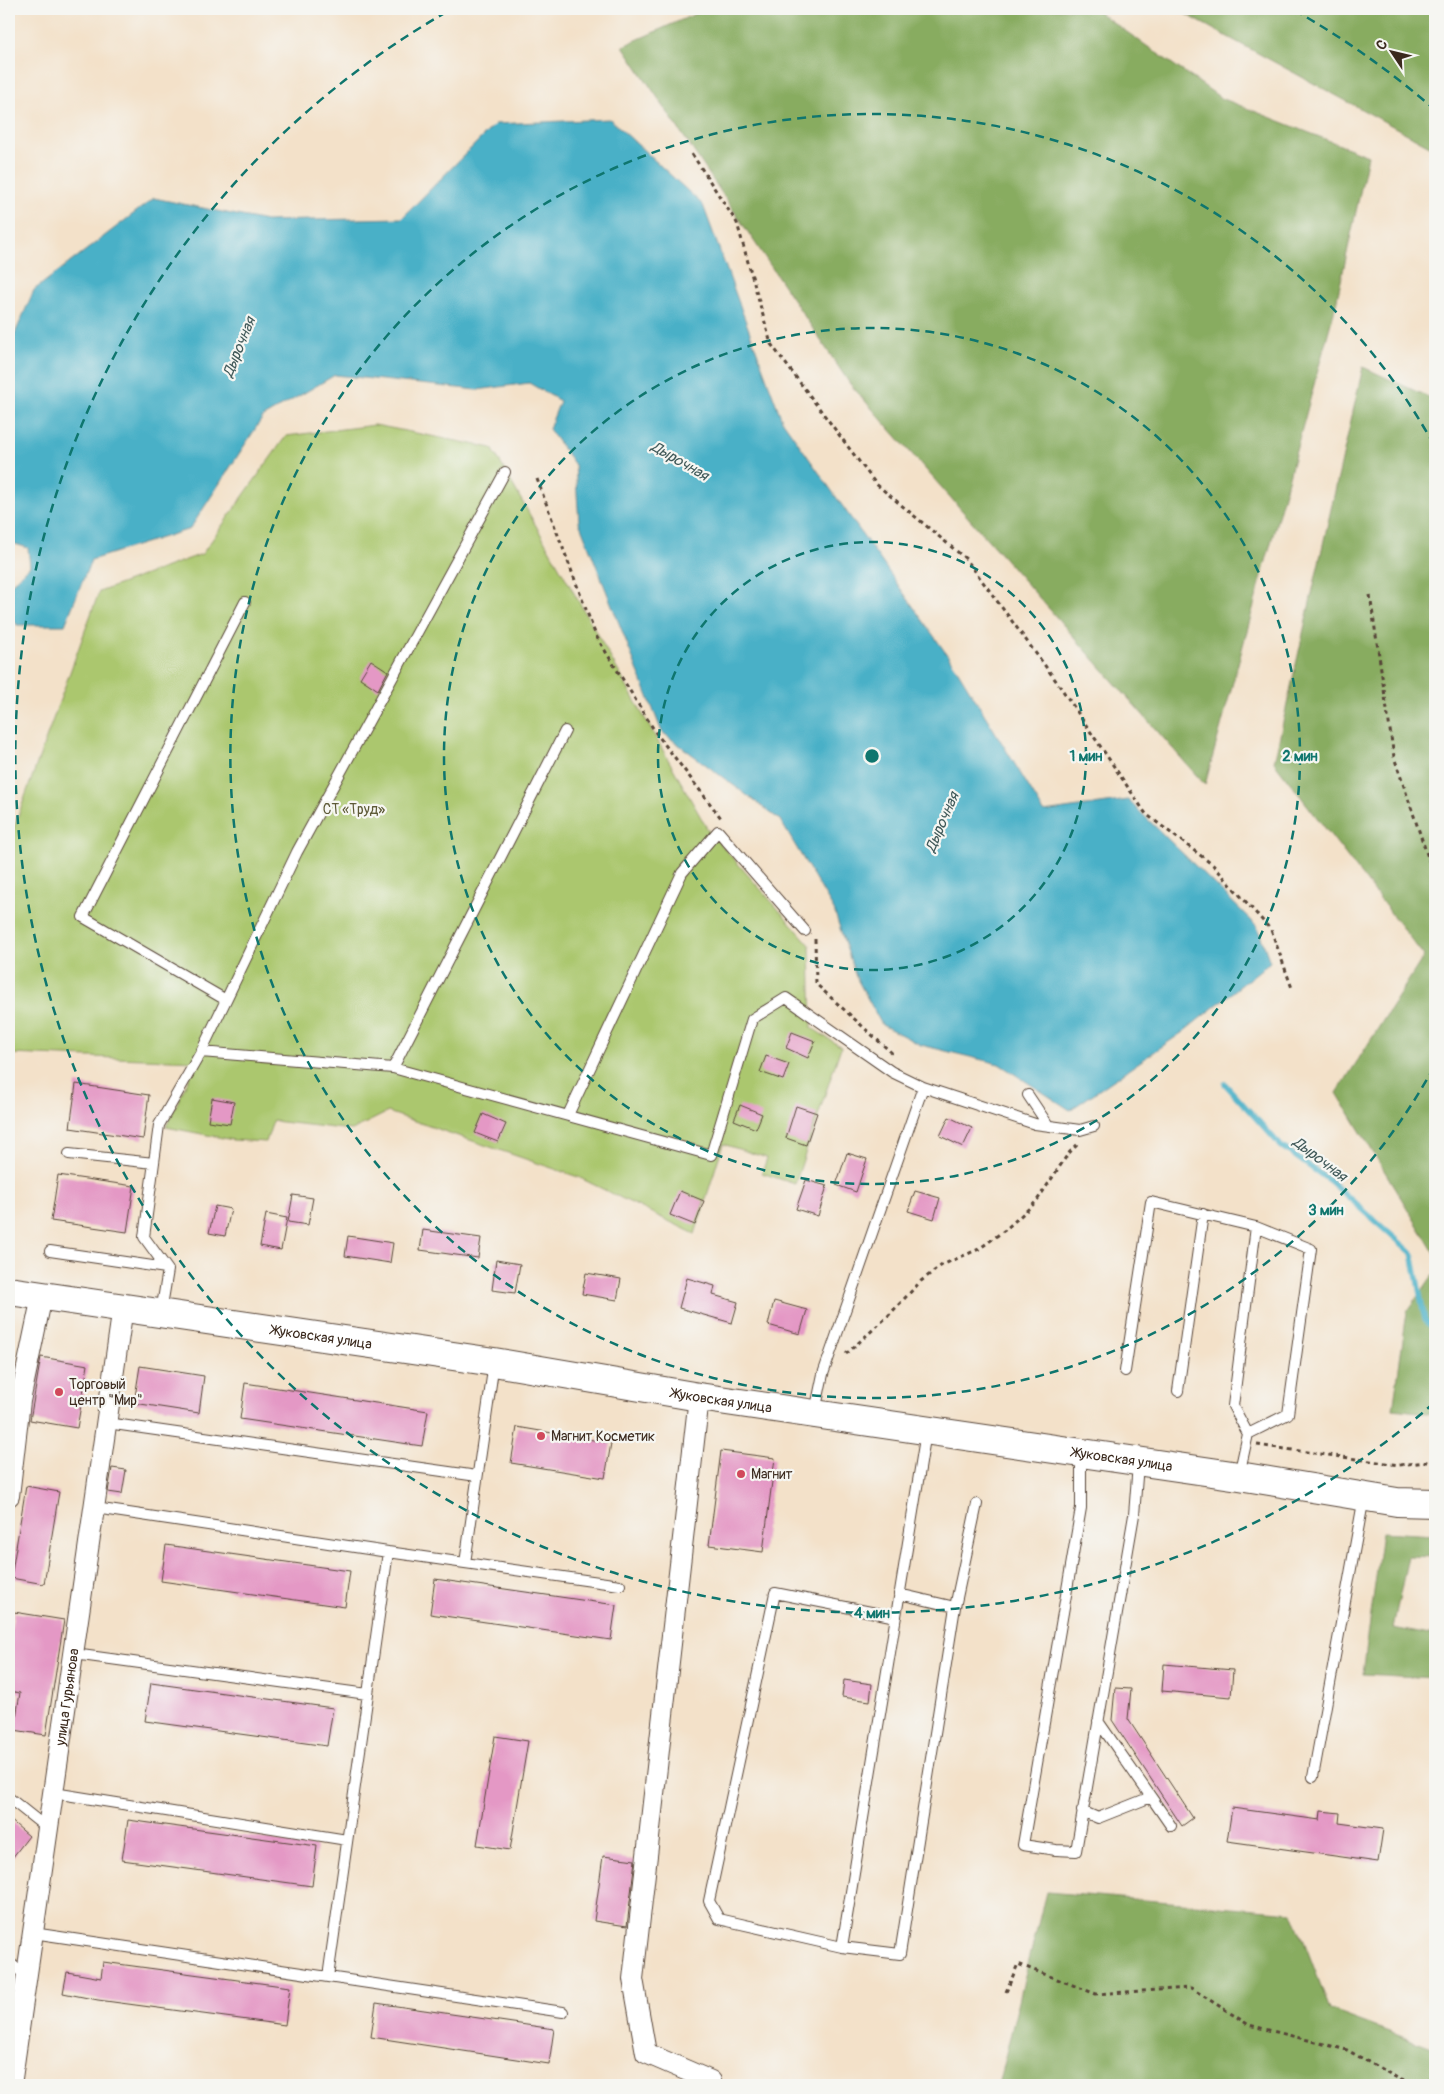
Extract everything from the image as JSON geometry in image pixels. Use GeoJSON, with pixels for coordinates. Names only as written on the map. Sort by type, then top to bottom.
{"type":"FeatureCollection","features":[{"type":"Feature","properties":{"kind":"main road","name":"Жуковская улица"},"geometry":{"type":"LineString","coordinates":[[9,1291],[494,1362],[699,1397],[1239,1476],[1398,1502],[1435,1503]]}},
{"type":"Feature","properties":{"kind":"street"},"geometry":{"type":"LineString","coordinates":[[9,1496],[14,1400],[42,1296]]}},
{"type":"Feature","properties":{"kind":"street","name":"улица Гурьянова"},"geometry":{"type":"LineString","coordinates":[[11,2074],[34,1933],[123,1307]]}},
{"type":"Feature","properties":{"kind":"street"},"geometry":{"type":"LineString","coordinates":[[699,1397],[633,1979],[646,2053],[711,2081],[710,2085]]}},
{"type":"Feature","properties":{"kind":"lane"},"geometry":{"type":"LineString","coordinates":[[161,1313],[168,1270],[144,1237],[159,1125],[201,1052],[297,852],[505,472]]}},
{"type":"Feature","properties":{"kind":"lane"},"geometry":{"type":"LineString","coordinates":[[226,1000],[83,917],[245,602]]}},
{"type":"Feature","properties":{"kind":"lane"},"geometry":{"type":"LineString","coordinates":[[393,1068],[565,731]]}},
{"type":"Feature","properties":{"kind":"lane"},"geometry":{"type":"LineString","coordinates":[[568,1114],[682,873],[718,831],[810,931]]}},
{"type":"Feature","properties":{"kind":"lane"},"geometry":{"type":"LineString","coordinates":[[201,1052],[393,1068],[568,1114],[711,1155],[752,1019],[786,998],[892,1072],[923,1087],[1035,1124],[1080,1130],[1094,1126]]}},
{"type":"Feature","properties":{"kind":"lane"},"geometry":{"type":"LineString","coordinates":[[814,1413],[823,1374],[923,1087]]}},
{"type":"Feature","properties":{"kind":"lane"},"geometry":{"type":"LineString","coordinates":[[1028,1095],[1048,1126]]}},
{"type":"Feature","properties":{"kind":"lane"},"geometry":{"type":"LineString","coordinates":[[69,1154],[154,1163]]}},
{"type":"Feature","properties":{"kind":"lane"},"geometry":{"type":"LineString","coordinates":[[1126,1371],[1151,1202],[1256,1227],[1311,1249],[1288,1414],[1247,1439]]}},
{"type":"Feature","properties":{"kind":"lane"},"geometry":{"type":"LineString","coordinates":[[1178,1391],[1203,1214]]}},
{"type":"Feature","properties":{"kind":"lane"},"geometry":{"type":"LineString","coordinates":[[1239,1476],[1247,1439],[1233,1406],[1256,1227]]}},
{"type":"Feature","properties":{"kind":"lane"},"geometry":{"type":"LineString","coordinates":[[50,1251],[166,1268]]}},
{"type":"Feature","properties":{"kind":"lane"},"geometry":{"type":"LineString","coordinates":[[465,1563],[494,1362]]}},
{"type":"Feature","properties":{"kind":"lane"},"geometry":{"type":"LineString","coordinates":[[107,1423],[477,1476]]}},
{"type":"Feature","properties":{"kind":"lane"},"geometry":{"type":"LineString","coordinates":[[842,1947],[926,1431]]}},
{"type":"Feature","properties":{"kind":"lane"},"geometry":{"type":"LineString","coordinates":[[1082,1454],[1081,1508],[1023,1845],[1056,1850],[1076,1851],[1134,1515],[1138,1462]]}},
{"type":"Feature","properties":{"kind":"lane"},"geometry":{"type":"LineString","coordinates":[[1314,1777],[1364,1496]]}},
{"type":"Feature","properties":{"kind":"lane"},"geometry":{"type":"LineString","coordinates":[[896,1617],[775,1593],[709,1901],[719,1919],[842,1947],[900,1954],[955,1607],[977,1504]]}},
{"type":"Feature","properties":{"kind":"lane"},"geometry":{"type":"LineString","coordinates":[[95,1508],[620,1585]]}},
{"type":"Feature","properties":{"kind":"lane"},"geometry":{"type":"LineString","coordinates":[[328,1977],[388,1552]]}},
{"type":"Feature","properties":{"kind":"lane"},"geometry":{"type":"LineString","coordinates":[[900,1594],[955,1607]]}},
{"type":"Feature","properties":{"kind":"lane"},"geometry":{"type":"LineString","coordinates":[[74,1654],[367,1694]]}},
{"type":"Feature","properties":{"kind":"lane"},"geometry":{"type":"LineString","coordinates":[[1098,1721],[1171,1826]]}},
{"type":"Feature","properties":{"kind":"lane"},"geometry":{"type":"LineString","coordinates":[[54,1793],[347,1840]]}},
{"type":"Feature","properties":{"kind":"lane"},"geometry":{"type":"LineString","coordinates":[[1082,1811],[1098,1818],[1151,1797]]}},
{"type":"Feature","properties":{"kind":"lane"},"geometry":{"type":"LineString","coordinates":[[9,1798],[48,1829]]}},
{"type":"Feature","properties":{"kind":"lane"},"geometry":{"type":"LineString","coordinates":[[34,1933],[563,2012]]}},
{"type":"Feature","properties":{"kind":"lane"},"geometry":{"type":"LineString","coordinates":[[9,1962],[27,1976]]}},
{"type":"Feature","properties":{"kind":"path"},"geometry":{"type":"LineString","coordinates":[[692,154],[737,223],[771,344],[876,484],[966,560],[1057,682],[1146,814],[1213,865],[1271,930],[1292,988]]}},
{"type":"Feature","properties":{"kind":"path"},"geometry":{"type":"LineString","coordinates":[[537,479],[596,636],[656,733],[726,825]]}},
{"type":"Feature","properties":{"kind":"path"},"geometry":{"type":"LineString","coordinates":[[1370,595],[1394,757],[1435,878]]}},
{"type":"Feature","properties":{"kind":"path"},"geometry":{"type":"LineString","coordinates":[[810,931],[816,984],[900,1060]]}},
{"type":"Feature","properties":{"kind":"path"},"geometry":{"type":"LineString","coordinates":[[823,1374],[888,1316],[921,1281],[942,1265],[978,1249],[1006,1230],[1036,1202],[1068,1154],[1094,1126]]}},
{"type":"Feature","properties":{"kind":"path"},"geometry":{"type":"LineString","coordinates":[[1247,1439],[1399,1465],[1435,1461]]}},
{"type":"Feature","properties":{"kind":"path"},"geometry":{"type":"LineString","coordinates":[[1006,1992],[1018,1964],[1096,1994],[1191,1988],[1249,2025],[1347,2050],[1402,2080],[1422,2085]]}},
{"type":"Feature","properties":{"kind":"green space"},"geometry":{"type":"Polygon","coordinates":[[[706,9],[1094,9],[1221,98],[1368,156],[1336,304],[1205,785],[850,384],[623,46],[706,9]]]}},
{"type":"Feature","properties":{"kind":"green space"},"geometry":{"type":"Polygon","coordinates":[[[1176,9],[1435,9],[1435,149],[1176,9]]]}},
{"type":"Feature","properties":{"kind":"green space"},"geometry":{"type":"Polygon","coordinates":[[[1363,367],[1435,400],[1435,1254],[1337,1093],[1424,956],[1274,762],[1363,367]]]}},
{"type":"Feature","properties":{"kind":"green space","name":"СТ «Труд»"},"geometry":{"type":"Polygon","coordinates":[[[375,425],[492,448],[708,830],[810,945],[812,1028],[841,1047],[795,1184],[762,1173],[767,1158],[723,1144],[695,1234],[578,1177],[388,1112],[352,1130],[273,1121],[266,1142],[233,1140],[166,1127],[197,1061],[9,1054],[9,841],[99,592],[202,554],[286,436],[375,425]]]}},
{"type":"Feature","properties":{"kind":"green space"},"geometry":{"type":"Polygon","coordinates":[[[1435,1272],[1435,1414],[1393,1409],[1407,1312],[1435,1272]]]}},
{"type":"Feature","properties":{"kind":"green space"},"geometry":{"type":"Polygon","coordinates":[[[1382,1532],[1435,1535],[1435,1557],[1408,1556],[1393,1628],[1435,1636],[1435,1678],[1363,1674],[1382,1532]]]}},
{"type":"Feature","properties":{"kind":"green space"},"geometry":{"type":"Polygon","coordinates":[[[1046,1892],[1293,1912],[1330,2010],[1435,2049],[1435,2085],[998,2085],[1046,1892]]]}},
{"type":"Feature","properties":{"kind":"water"},"geometry":{"type":"Polygon","coordinates":[[[610,119],[703,205],[782,420],[955,666],[1044,812],[1128,800],[1257,926],[1270,962],[1183,1032],[1070,1110],[999,1064],[921,1045],[882,1025],[856,977],[834,910],[780,820],[662,732],[579,522],[575,465],[549,429],[560,401],[529,383],[477,390],[335,375],[263,417],[190,529],[91,560],[65,625],[17,625],[9,613],[9,586],[30,566],[28,548],[9,542],[9,347],[34,290],[154,198],[266,221],[402,218],[495,124],[610,119]]]}},
{"type":"Feature","properties":{"kind":"building"},"geometry":{"type":"Polygon","coordinates":[[[371,660],[388,671],[378,690],[360,678],[371,660]]]}},
{"type":"Feature","properties":{"kind":"building"},"geometry":{"type":"Polygon","coordinates":[[[792,1032],[815,1041],[808,1058],[786,1048],[792,1032]]]}},
{"type":"Feature","properties":{"kind":"building"},"geometry":{"type":"Polygon","coordinates":[[[766,1056],[789,1064],[783,1080],[760,1072],[766,1056]]]}},
{"type":"Feature","properties":{"kind":"building"},"geometry":{"type":"Polygon","coordinates":[[[76,1084],[149,1095],[143,1139],[70,1128],[76,1084]]]}},
{"type":"Feature","properties":{"kind":"building"},"geometry":{"type":"Polygon","coordinates":[[[212,1098],[234,1102],[230,1124],[208,1121],[212,1098]]]}},
{"type":"Feature","properties":{"kind":"building"},"geometry":{"type":"Polygon","coordinates":[[[740,1105],[762,1114],[756,1129],[734,1120],[740,1105]]]}},
{"type":"Feature","properties":{"kind":"building"},"geometry":{"type":"Polygon","coordinates":[[[796,1106],[817,1113],[806,1145],[786,1138],[796,1106]]]}},
{"type":"Feature","properties":{"kind":"building"},"geometry":{"type":"Polygon","coordinates":[[[483,1114],[506,1124],[498,1142],[475,1133],[483,1114]]]}},
{"type":"Feature","properties":{"kind":"building"},"geometry":{"type":"Polygon","coordinates":[[[949,1117],[972,1128],[963,1147],[940,1136],[949,1117]]]}},
{"type":"Feature","properties":{"kind":"building"},"geometry":{"type":"Polygon","coordinates":[[[847,1153],[867,1159],[856,1192],[836,1185],[847,1153]]]}},
{"type":"Feature","properties":{"kind":"building"},"geometry":{"type":"Polygon","coordinates":[[[58,1175],[134,1186],[127,1232],[51,1221],[58,1175]]]}},
{"type":"Feature","properties":{"kind":"building"},"geometry":{"type":"Polygon","coordinates":[[[806,1180],[827,1186],[818,1216],[796,1209],[806,1180]]]}},
{"type":"Feature","properties":{"kind":"building"},"geometry":{"type":"Polygon","coordinates":[[[680,1191],[704,1201],[695,1225],[670,1215],[680,1191]]]}},
{"type":"Feature","properties":{"kind":"building"},"geometry":{"type":"Polygon","coordinates":[[[915,1191],[940,1198],[934,1219],[908,1211],[915,1191]]]}},
{"type":"Feature","properties":{"kind":"building"},"geometry":{"type":"Polygon","coordinates":[[[293,1195],[313,1198],[308,1225],[288,1222],[293,1195]]]}},
{"type":"Feature","properties":{"kind":"building"},"geometry":{"type":"Polygon","coordinates":[[[215,1206],[231,1209],[225,1236],[209,1233],[215,1206]]]}},
{"type":"Feature","properties":{"kind":"building"},"geometry":{"type":"Polygon","coordinates":[[[266,1214],[287,1218],[281,1250],[260,1246],[266,1214]]]}},
{"type":"Feature","properties":{"kind":"building"},"geometry":{"type":"Polygon","coordinates":[[[423,1230],[481,1238],[478,1258],[420,1250],[423,1230]]]}},
{"type":"Feature","properties":{"kind":"building"},"geometry":{"type":"Polygon","coordinates":[[[348,1236],[393,1243],[390,1263],[345,1256],[348,1236]]]}},
{"type":"Feature","properties":{"kind":"building"},"geometry":{"type":"Polygon","coordinates":[[[496,1260],[520,1264],[515,1293],[492,1290],[496,1260]]]}},
{"type":"Feature","properties":{"kind":"building"},"geometry":{"type":"Polygon","coordinates":[[[586,1273],[621,1279],[617,1300],[582,1294],[586,1273]]]}},
{"type":"Feature","properties":{"kind":"building"},"geometry":{"type":"Polygon","coordinates":[[[687,1278],[715,1286],[713,1295],[738,1302],[732,1323],[679,1308],[687,1278]]]}},
{"type":"Feature","properties":{"kind":"building"},"geometry":{"type":"Polygon","coordinates":[[[774,1301],[807,1310],[800,1334],[768,1325],[774,1301]]]}},
{"type":"Feature","properties":{"kind":"building","name":"Торговый центр \"Мир\""},"geometry":{"type":"Polygon","coordinates":[[[41,1357],[88,1365],[77,1428],[30,1420],[41,1357]]]}},
{"type":"Feature","properties":{"kind":"building"},"geometry":{"type":"Polygon","coordinates":[[[140,1366],[204,1376],[199,1413],[134,1403],[140,1366]]]}},
{"type":"Feature","properties":{"kind":"building"},"geometry":{"type":"Polygon","coordinates":[[[245,1383],[428,1411],[422,1446],[240,1419],[245,1383]]]}},
{"type":"Feature","properties":{"kind":"building"},"geometry":{"type":"Polygon","coordinates":[[[517,1427],[611,1443],[605,1478],[511,1463],[517,1427]]]}},
{"type":"Feature","properties":{"kind":"building"},"geometry":{"type":"Polygon","coordinates":[[[721,1451],[775,1458],[763,1552],[709,1545],[721,1451]]]}},
{"type":"Feature","properties":{"kind":"building"},"geometry":{"type":"Polygon","coordinates":[[[112,1468],[126,1470],[122,1494],[108,1492],[112,1468]]]}},
{"type":"Feature","properties":{"kind":"building"},"geometry":{"type":"Polygon","coordinates":[[[26,1486],[59,1492],[44,1584],[11,1578],[26,1486]]]}},
{"type":"Feature","properties":{"kind":"building"},"geometry":{"type":"Polygon","coordinates":[[[166,1545],[350,1571],[345,1607],[161,1581],[166,1545]]]}},
{"type":"Feature","properties":{"kind":"building"},"geometry":{"type":"Polygon","coordinates":[[[435,1579],[616,1605],[611,1640],[430,1614],[435,1579]]]}},
{"type":"Feature","properties":{"kind":"building"},"geometry":{"type":"Polygon","coordinates":[[[14,1612],[64,1620],[46,1735],[14,1730],[20,1693],[9,1691],[9,1642],[14,1612]]]}},
{"type":"Feature","properties":{"kind":"building"},"geometry":{"type":"Polygon","coordinates":[[[1164,1664],[1233,1670],[1231,1697],[1162,1691],[1164,1664]]]}},
{"type":"Feature","properties":{"kind":"building"},"geometry":{"type":"Polygon","coordinates":[[[844,1680],[872,1684],[870,1701],[842,1697],[844,1680]]]}},
{"type":"Feature","properties":{"kind":"building"},"geometry":{"type":"Polygon","coordinates":[[[151,1683],[333,1708],[327,1746],[145,1721],[151,1683]]]}},
{"type":"Feature","properties":{"kind":"building"},"geometry":{"type":"Polygon","coordinates":[[[1115,1688],[1131,1689],[1128,1719],[1193,1818],[1182,1826],[1112,1720],[1115,1688]]]}},
{"type":"Feature","properties":{"kind":"building"},"geometry":{"type":"Polygon","coordinates":[[[495,1736],[528,1741],[510,1850],[477,1845],[495,1736]]]}},
{"type":"Feature","properties":{"kind":"building"},"geometry":{"type":"Polygon","coordinates":[[[1232,1808],[1320,1820],[1321,1811],[1340,1813],[1339,1823],[1383,1829],[1378,1862],[1227,1841],[1232,1808]]]}},
{"type":"Feature","properties":{"kind":"building"},"geometry":{"type":"Polygon","coordinates":[[[9,1819],[29,1836],[9,1862],[9,1819]]]}},
{"type":"Feature","properties":{"kind":"building"},"geometry":{"type":"Polygon","coordinates":[[[128,1820],[317,1846],[312,1886],[122,1860],[128,1820]]]}},
{"type":"Feature","properties":{"kind":"building"},"geometry":{"type":"Polygon","coordinates":[[[603,1856],[635,1860],[627,1926],[594,1921],[603,1856]]]}},
{"type":"Feature","properties":{"kind":"building"},"geometry":{"type":"Polygon","coordinates":[[[103,1962],[290,1987],[285,2025],[98,2000],[63,1993],[67,1972],[101,1978],[103,1962]]]}},
{"type":"Feature","properties":{"kind":"building"},"geometry":{"type":"Polygon","coordinates":[[[376,2003],[554,2029],[549,2064],[371,2037],[376,2003]]]}},
{"type":"Feature","properties":{"kind":"waterway","name":"Дырочная"},"geometry":{"type":"LineString","coordinates":[[1225,1084],[1281,1146],[1330,1181],[1412,1253],[1425,1320],[1435,1330]]}},
{"type":"Feature","properties":{"kind":"place","name":"Торговый центр \"Мир\""},"geometry":{"type":"Point","coordinates":[59,1392]}},
{"type":"Feature","properties":{"kind":"place","name":"Магнит Косметик"},"geometry":{"type":"Point","coordinates":[541,1436]}},
{"type":"Feature","properties":{"kind":"place","name":"Магнит"},"geometry":{"type":"Point","coordinates":[741,1474]}}]}
